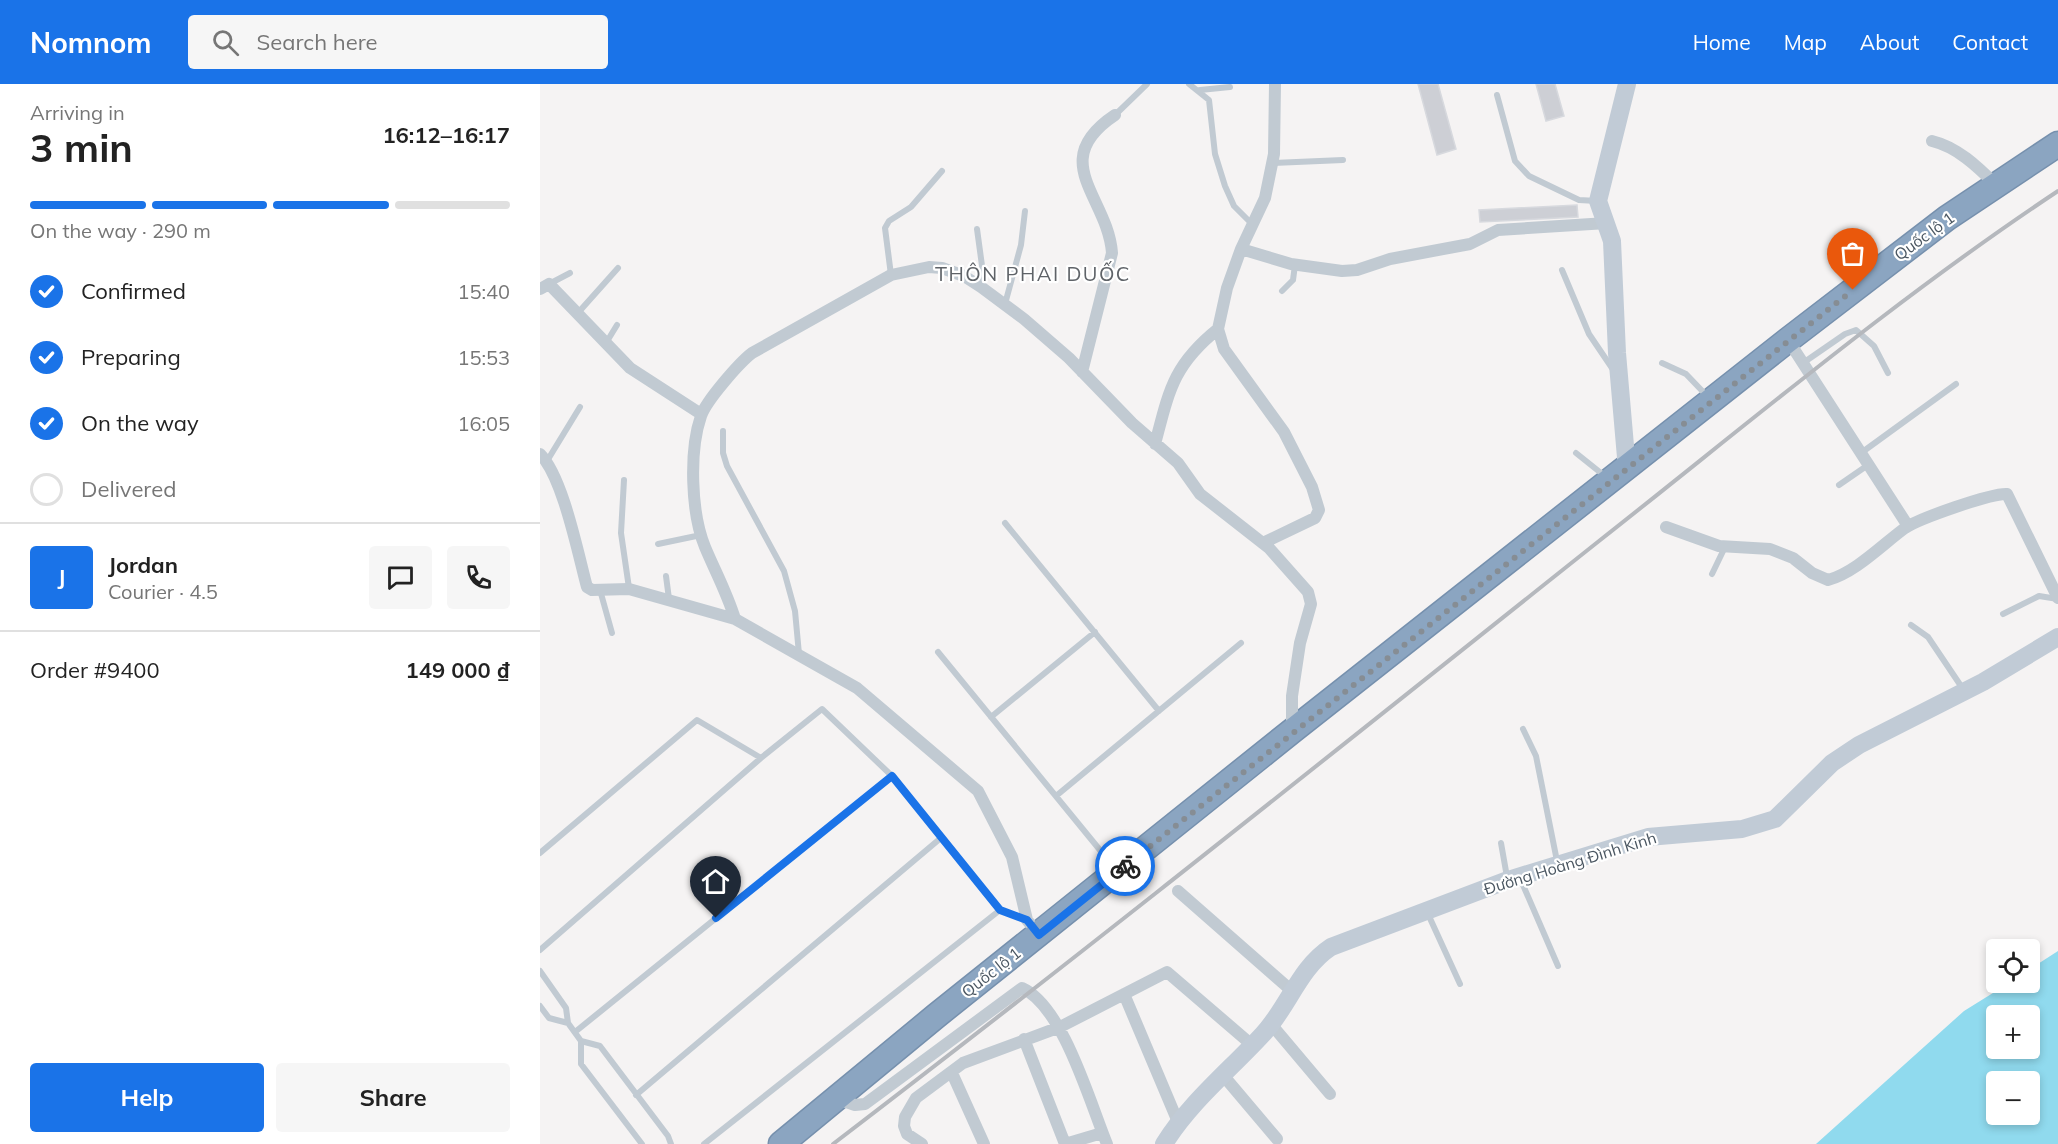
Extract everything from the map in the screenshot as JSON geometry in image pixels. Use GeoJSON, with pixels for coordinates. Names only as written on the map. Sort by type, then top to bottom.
{"type":"FeatureCollection","features":[{"type":"Feature","properties":{"kind":"highway","name":"Quốc lộ 1"},"geometry":{"type":"LineString","coordinates":[[781,1144],[1033,927],[1117,872],[1292,731],[1908,247],[2058,144]]}},
{"type":"Feature","properties":{"kind":"street"},"geometry":{"type":"LineString","coordinates":[[1263,543],[1315,518],[1318,510],[1312,487],[1284,432],[1224,349],[1218,329],[1227,288],[1240,249],[1265,198],[1272,163],[1275,84]]}},
{"type":"Feature","properties":{"kind":"street"},"geometry":{"type":"LineString","coordinates":[[1619,475],[1619,376],[1614,261],[1607,223],[1598,201],[1627,84]]}},
{"type":"Feature","properties":{"kind":"street"},"geometry":{"type":"LineString","coordinates":[[1082,372],[1112,253],[1110,234],[1090,195],[1081,164],[1089,138],[1116,116]]}},
{"type":"Feature","properties":{"kind":"street"},"geometry":{"type":"LineString","coordinates":[[1932,141],[1945,144],[1959,153],[1996,185]]}},
{"type":"Feature","properties":{"kind":"street"},"geometry":{"type":"LineString","coordinates":[[1240,249],[1295,265],[1325,270],[1357,270],[1390,259],[1470,244],[1498,230],[1607,223]]}},
{"type":"Feature","properties":{"kind":"street"},"geometry":{"type":"LineString","coordinates":[[735,619],[724,584],[702,535],[692,488],[701,414],[733,369],[752,353],[891,275],[930,267],[942,268],[964,276],[981,287],[1082,372],[1155,444],[1178,463],[1200,494],[1263,543],[1308,592],[1311,604],[1300,643],[1292,696],[1292,731]]}},
{"type":"Feature","properties":{"kind":"street"},"geometry":{"type":"LineString","coordinates":[[544,287],[577,315],[630,368],[701,414]]}},
{"type":"Feature","properties":{"kind":"street"},"geometry":{"type":"LineString","coordinates":[[1155,444],[1170,387],[1185,361],[1218,329]]}},
{"type":"Feature","properties":{"kind":"street"},"geometry":{"type":"LineString","coordinates":[[1788,340],[1908,526]]}},
{"type":"Feature","properties":{"kind":"street"},"geometry":{"type":"LineString","coordinates":[[543,458],[563,504],[587,587],[599,590],[629,589],[735,619],[857,688],[978,791],[1012,857],[1033,927]]}},
{"type":"Feature","properties":{"kind":"street"},"geometry":{"type":"LineString","coordinates":[[1666,527],[1725,546],[1770,549],[1794,558],[1812,573],[1828,580],[1870,556],[1908,526],[1972,502],[2007,494],[2058,598]]}},
{"type":"Feature","properties":{"kind":"street","name":"Đường Hoàng Đình Kinh"},"geometry":{"type":"LineString","coordinates":[[1164,1144],[1178,1122],[1271,1024],[1313,962],[1331,947],[1513,878],[1648,837],[1742,829],[1767,823],[1775,819],[1832,763],[1859,746],[1965,692],[2058,637]]}},
{"type":"Feature","properties":{"kind":"street"},"geometry":{"type":"LineString","coordinates":[[1178,891],[1292,991]]}},
{"type":"Feature","properties":{"kind":"street"},"geometry":{"type":"LineString","coordinates":[[922,1144],[907,1134],[904,1126],[905,1116],[916,1098],[963,1063],[1060,1027],[1167,972],[1252,1045]]}},
{"type":"Feature","properties":{"kind":"street"},"geometry":{"type":"LineString","coordinates":[[835,1098],[855,1105],[865,1104],[1019,988],[1025,988],[1060,1027],[1105,1138],[1065,1144],[1024,1039]]}},
{"type":"Feature","properties":{"kind":"street"},"geometry":{"type":"LineString","coordinates":[[1124,994],[1178,1122]]}},
{"type":"Feature","properties":{"kind":"street"},"geometry":{"type":"LineString","coordinates":[[1271,1024],[1330,1094]]}},
{"type":"Feature","properties":{"kind":"street"},"geometry":{"type":"LineString","coordinates":[[952,1073],[984,1144]]}},
{"type":"Feature","properties":{"kind":"street"},"geometry":{"type":"LineString","coordinates":[[1222,1074],[1276,1139]]}},
{"type":"Feature","properties":{"kind":"lane"},"geometry":{"type":"LineString","coordinates":[[1116,116],[1147,84]]}},
{"type":"Feature","properties":{"kind":"lane"},"geometry":{"type":"LineString","coordinates":[[1189,84],[1209,100],[1215,154],[1225,186],[1234,206],[1252,224]]}},
{"type":"Feature","properties":{"kind":"lane"},"geometry":{"type":"LineString","coordinates":[[1199,90],[1230,87]]}},
{"type":"Feature","properties":{"kind":"lane"},"geometry":{"type":"LineString","coordinates":[[1497,95],[1515,161],[1528,176],[1579,200],[1598,201]]}},
{"type":"Feature","properties":{"kind":"lane"},"geometry":{"type":"LineString","coordinates":[[1272,163],[1343,160]]}},
{"type":"Feature","properties":{"kind":"lane"},"geometry":{"type":"LineString","coordinates":[[891,275],[885,228],[889,221],[911,207],[942,171]]}},
{"type":"Feature","properties":{"kind":"lane"},"geometry":{"type":"LineString","coordinates":[[1005,305],[1021,244],[1025,211]]}},
{"type":"Feature","properties":{"kind":"lane"},"geometry":{"type":"LineString","coordinates":[[977,229],[983,273],[981,287]]}},
{"type":"Feature","properties":{"kind":"lane"},"geometry":{"type":"LineString","coordinates":[[1282,291],[1293,280],[1295,265]]}},
{"type":"Feature","properties":{"kind":"lane"},"geometry":{"type":"LineString","coordinates":[[577,315],[618,268]]}},
{"type":"Feature","properties":{"kind":"lane"},"geometry":{"type":"LineString","coordinates":[[1562,270],[1589,334],[1619,376]]}},
{"type":"Feature","properties":{"kind":"lane"},"geometry":{"type":"LineString","coordinates":[[544,287],[570,273]]}},
{"type":"Feature","properties":{"kind":"lane"},"geometry":{"type":"LineString","coordinates":[[605,344],[617,325]]}},
{"type":"Feature","properties":{"kind":"lane"},"geometry":{"type":"LineString","coordinates":[[1803,363],[1845,334],[1856,330],[1875,346],[1888,373]]}},
{"type":"Feature","properties":{"kind":"lane"},"geometry":{"type":"LineString","coordinates":[[1662,363],[1686,374],[1713,402]]}},
{"type":"Feature","properties":{"kind":"lane"},"geometry":{"type":"LineString","coordinates":[[1861,453],[1956,384]]}},
{"type":"Feature","properties":{"kind":"lane"},"geometry":{"type":"LineString","coordinates":[[543,458],[580,407]]}},
{"type":"Feature","properties":{"kind":"lane"},"geometry":{"type":"LineString","coordinates":[[723,431],[723,453],[727,466],[784,571],[795,611],[799,655]]}},
{"type":"Feature","properties":{"kind":"lane"},"geometry":{"type":"LineString","coordinates":[[1576,453],[1619,475]]}},
{"type":"Feature","properties":{"kind":"lane"},"geometry":{"type":"LineString","coordinates":[[1839,485],[1869,465]]}},
{"type":"Feature","properties":{"kind":"lane"},"geometry":{"type":"LineString","coordinates":[[624,480],[621,534],[629,589]]}},
{"type":"Feature","properties":{"kind":"lane"},"geometry":{"type":"LineString","coordinates":[[1005,523],[1159,711]]}},
{"type":"Feature","properties":{"kind":"lane"},"geometry":{"type":"LineString","coordinates":[[658,544],[702,535]]}},
{"type":"Feature","properties":{"kind":"lane"},"geometry":{"type":"LineString","coordinates":[[1712,574],[1725,546]]}},
{"type":"Feature","properties":{"kind":"lane"},"geometry":{"type":"LineString","coordinates":[[666,576],[669,600]]}},
{"type":"Feature","properties":{"kind":"lane"},"geometry":{"type":"LineString","coordinates":[[599,590],[612,633]]}},
{"type":"Feature","properties":{"kind":"lane"},"geometry":{"type":"LineString","coordinates":[[2003,614],[2039,596],[2058,598]]}},
{"type":"Feature","properties":{"kind":"lane"},"geometry":{"type":"LineString","coordinates":[[1911,625],[1928,637],[1965,692]]}},
{"type":"Feature","properties":{"kind":"lane"},"geometry":{"type":"LineString","coordinates":[[991,717],[1095,632]]}},
{"type":"Feature","properties":{"kind":"lane"},"geometry":{"type":"LineString","coordinates":[[1056,796],[1241,643]]}},
{"type":"Feature","properties":{"kind":"lane"},"geometry":{"type":"LineString","coordinates":[[938,652],[1117,872]]}},
{"type":"Feature","properties":{"kind":"lane"},"geometry":{"type":"LineString","coordinates":[[540,950],[761,758],[822,709],[892,776],[1000,910],[1033,927]]}},
{"type":"Feature","properties":{"kind":"lane"},"geometry":{"type":"LineString","coordinates":[[540,853],[697,720],[761,758]]}},
{"type":"Feature","properties":{"kind":"lane"},"geometry":{"type":"LineString","coordinates":[[1523,729],[1536,756],[1557,865]]}},
{"type":"Feature","properties":{"kind":"lane"},"geometry":{"type":"LineString","coordinates":[[575,1032],[892,776]]}},
{"type":"Feature","properties":{"kind":"lane"},"geometry":{"type":"LineString","coordinates":[[636,1095],[942,837]]}},
{"type":"Feature","properties":{"kind":"lane"},"geometry":{"type":"LineString","coordinates":[[1501,843],[1513,878],[1558,966]]}},
{"type":"Feature","properties":{"kind":"lane"},"geometry":{"type":"LineString","coordinates":[[704,1144],[1000,910]]}},
{"type":"Feature","properties":{"kind":"lane"},"geometry":{"type":"LineString","coordinates":[[1426,910],[1460,984]]}},
{"type":"Feature","properties":{"kind":"lane"},"geometry":{"type":"LineString","coordinates":[[540,971],[566,1008],[568,1023],[581,1041],[581,1064],[642,1144]]}},
{"type":"Feature","properties":{"kind":"lane"},"geometry":{"type":"LineString","coordinates":[[540,1006],[549,1018],[568,1023]]}},
{"type":"Feature","properties":{"kind":"lane"},"geometry":{"type":"LineString","coordinates":[[581,1041],[600,1046],[668,1136],[671,1144]]}},
{"type":"Feature","properties":{"kind":"water"},"geometry":{"type":"Polygon","coordinates":[[[2058,951],[2058,1144],[1816,1144],[1964,1011],[1993,993],[2040,993],[2040,963],[2058,951]]]}},
{"type":"Feature","properties":{"kind":"building"},"geometry":{"type":"Polygon","coordinates":[[[1418,84],[1438,84],[1456,149],[1437,155],[1418,84]]]}},
{"type":"Feature","properties":{"kind":"building"},"geometry":{"type":"Polygon","coordinates":[[[1536,84],[1555,84],[1564,116],[1546,121],[1536,84]]]}},
{"type":"Feature","properties":{"kind":"building"},"geometry":{"type":"Polygon","coordinates":[[[1577,205],[1578,217],[1480,222],[1479,210],[1577,205]]]}},
{"type":"Feature","properties":{"kind":"railway"},"geometry":{"type":"LineString","coordinates":[[833,1144],[1218,844],[1825,361],[1940,274],[2058,191]]}},
{"type":"Feature","properties":{"kind":"way so far"},"geometry":{"type":"LineString","coordinates":[[1125,866],[1292,731],[1853,290]]}},
{"type":"Feature","properties":{"kind":"district","name":"THÔN PHAI DUỐC"},"geometry":{"type":"Point","coordinates":[1033,273]}},
{"type":"Feature","properties":{"kind":"route"},"geometry":{"type":"LineString","coordinates":[[716,918],[892,776],[1000,910],[1027,920],[1039,935],[1125,866]]}}]}
